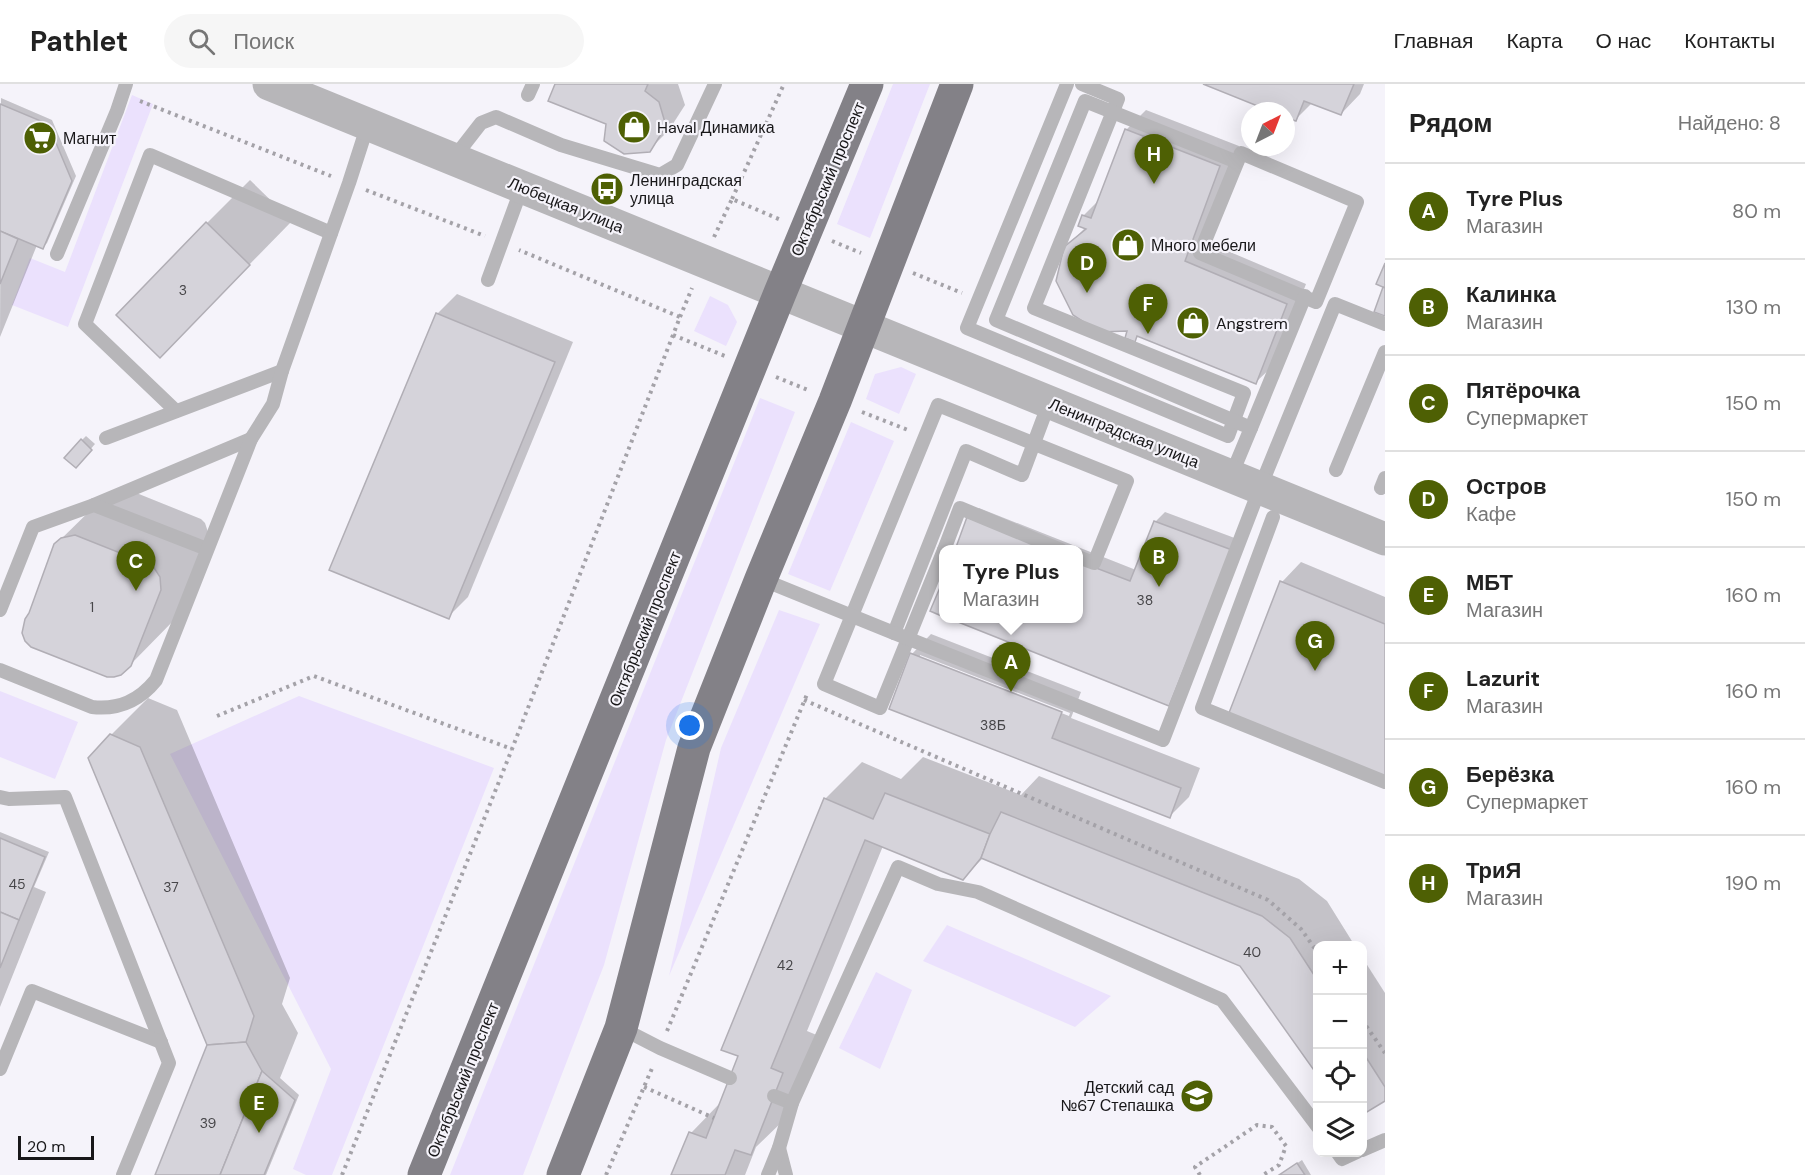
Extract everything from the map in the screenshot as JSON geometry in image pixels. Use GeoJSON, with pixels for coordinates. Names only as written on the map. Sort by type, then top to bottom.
{"type":"FeatureCollection","features":[{"type":"Feature","properties":{"kind":"main road","name":"Октябрьский проспект"},"geometry":{"type":"LineString","coordinates":[[424,1175],[780,293],[867,84]]}},
{"type":"Feature","properties":{"kind":"main road"},"geometry":{"type":"LineString","coordinates":[[563,1175],[621,1028],[694,748],[835,401],[957,84]]}},
{"type":"Feature","properties":{"kind":"street","name":"Любецкая улица"},"geometry":{"type":"LineString","coordinates":[[269,84],[863,327]]}},
{"type":"Feature","properties":{"kind":"street","name":"Ленинградская улица"},"geometry":{"type":"LineString","coordinates":[[863,327],[1049,403],[1254,494],[1385,539]]}},
{"type":"Feature","properties":{"kind":"lane"},"geometry":{"type":"LineString","coordinates":[[453,159],[481,123],[496,117],[561,145],[660,175],[677,165],[716,84]]}},
{"type":"Feature","properties":{"kind":"lane"},"geometry":{"type":"LineString","coordinates":[[1067,84],[967,328],[1228,436],[1244,393],[1034,308],[1118,99],[1082,84]]}},
{"type":"Feature","properties":{"kind":"lane"},"geometry":{"type":"LineString","coordinates":[[57,254],[125,89]]}},
{"type":"Feature","properties":{"kind":"lane"},"geometry":{"type":"LineString","coordinates":[[1237,162],[1085,101],[996,320],[1251,428]]}},
{"type":"Feature","properties":{"kind":"lane"},"geometry":{"type":"LineString","coordinates":[[0,670],[92,707],[117,707],[139,697],[156,680],[251,439],[273,404],[282,371],[368,124]]}},
{"type":"Feature","properties":{"kind":"lane"},"geometry":{"type":"LineString","coordinates":[[1241,153],[1357,202],[1316,302],[1200,253],[1237,162],[1241,153]]}},
{"type":"Feature","properties":{"kind":"lane"},"geometry":{"type":"LineString","coordinates":[[176,411],[85,324],[150,155],[331,233]]}},
{"type":"Feature","properties":{"kind":"lane"},"geometry":{"type":"LineString","coordinates":[[488,280],[522,187]]}},
{"type":"Feature","properties":{"kind":"lane"},"geometry":{"type":"LineString","coordinates":[[1305,296],[1251,428],[1254,494],[1202,708],[1385,782]]}},
{"type":"Feature","properties":{"kind":"lane"},"geometry":{"type":"LineString","coordinates":[[761,579],[1163,740],[1254,494],[1335,304],[1385,324]]}},
{"type":"Feature","properties":{"kind":"lane"},"geometry":{"type":"LineString","coordinates":[[1336,470],[1385,352]]}},
{"type":"Feature","properties":{"kind":"lane"},"geometry":{"type":"LineString","coordinates":[[106,438],[282,371]]}},
{"type":"Feature","properties":{"kind":"lane"},"geometry":{"type":"LineString","coordinates":[[894,633],[966,451],[1022,475],[1049,403]]}},
{"type":"Feature","properties":{"kind":"lane"},"geometry":{"type":"LineString","coordinates":[[939,562],[880,708],[824,684],[938,405],[1127,481],[1094,563],[1083,558]]}},
{"type":"Feature","properties":{"kind":"lane"},"geometry":{"type":"LineString","coordinates":[[0,610],[33,527],[94,505],[251,439]]}},
{"type":"Feature","properties":{"kind":"lane"},"geometry":{"type":"LineString","coordinates":[[94,505],[207,549]]}},
{"type":"Feature","properties":{"kind":"lane"},"geometry":{"type":"LineString","coordinates":[[946,545],[960,508],[1051,545]]}},
{"type":"Feature","properties":{"kind":"lane"},"geometry":{"type":"LineString","coordinates":[[0,797],[9,800],[65,797],[169,1063],[123,1175]]}},
{"type":"Feature","properties":{"kind":"lane"},"geometry":{"type":"LineString","coordinates":[[768,1175],[779,1148],[792,1103],[898,867],[938,884],[978,892],[1222,1000],[1313,1122]]}},
{"type":"Feature","properties":{"kind":"lane"},"geometry":{"type":"LineString","coordinates":[[0,1069],[32,991],[161,1042]]}},
{"type":"Feature","properties":{"kind":"lane"},"geometry":{"type":"LineString","coordinates":[[621,1028],[660,1048],[730,1078]]}},
{"type":"Feature","properties":{"kind":"lane"},"geometry":{"type":"LineString","coordinates":[[774,1096],[792,1103]]}},
{"type":"Feature","properties":{"kind":"lane"},"geometry":{"type":"LineString","coordinates":[[1367,1148],[1385,1140]]}},
{"type":"Feature","properties":{"kind":"lane"},"geometry":{"type":"LineString","coordinates":[[779,1148],[786,1175]]}},
{"type":"Feature","properties":{"kind":"path"},"geometry":{"type":"LineString","coordinates":[[732,199],[784,84]]}},
{"type":"Feature","properties":{"kind":"path"},"geometry":{"type":"LineString","coordinates":[[125,89],[349,183],[501,242],[680,317],[512,749],[342,1175]]}},
{"type":"Feature","properties":{"kind":"path"},"geometry":{"type":"LineString","coordinates":[[673,335],[915,433]]}},
{"type":"Feature","properties":{"kind":"path"},"geometry":{"type":"LineString","coordinates":[[217,716],[314,676],[512,749]]}},
{"type":"Feature","properties":{"kind":"path"},"geometry":{"type":"LineString","coordinates":[[606,1175],[809,689]]}},
{"type":"Feature","properties":{"kind":"path"},"geometry":{"type":"LineString","coordinates":[[804,700],[1268,900],[1301,928],[1313,947]]}},
{"type":"Feature","properties":{"kind":"path"},"geometry":{"type":"LineString","coordinates":[[1367,1027],[1385,1053]]}},
{"type":"Feature","properties":{"kind":"path"},"geometry":{"type":"LineString","coordinates":[[644,1087],[714,1118]]}},
{"type":"Feature","properties":{"kind":"path"},"geometry":{"type":"LineString","coordinates":[[1200,1175],[1195,1167],[1257,1125],[1272,1127],[1286,1146],[1279,1165],[1263,1175]]}},
{"type":"Feature","properties":{"kind":"shaded area"},"geometry":{"type":"Polygon","coordinates":[[[893,84],[930,84],[870,238],[837,224],[893,84]]]}},
{"type":"Feature","properties":{"kind":"shaded area"},"geometry":{"type":"Polygon","coordinates":[[[132,95],[153,104],[68,327],[12,305],[30,258],[65,272],[132,95]]]}},
{"type":"Feature","properties":{"kind":"shaded area"},"geometry":{"type":"Polygon","coordinates":[[[710,296],[728,305],[737,322],[726,346],[694,331],[710,296]]]}},
{"type":"Feature","properties":{"kind":"shaded area"},"geometry":{"type":"Polygon","coordinates":[[[901,367],[916,374],[899,414],[866,399],[875,374],[901,367]]]}},
{"type":"Feature","properties":{"kind":"shaded area"},"geometry":{"type":"Polygon","coordinates":[[[760,398],[795,412],[666,740],[604,965],[523,1175],[450,1175],[760,398]]]}},
{"type":"Feature","properties":{"kind":"shaded area"},"geometry":{"type":"Polygon","coordinates":[[[851,422],[894,441],[830,591],[788,574],[851,422]]]}},
{"type":"Feature","properties":{"kind":"shaded area"},"geometry":{"type":"Polygon","coordinates":[[[779,610],[820,624],[669,976],[721,748],[779,610]]]}},
{"type":"Feature","properties":{"kind":"shaded area"},"geometry":{"type":"Polygon","coordinates":[[[0,691],[78,722],[55,779],[0,757],[0,691]]]}},
{"type":"Feature","properties":{"kind":"shaded area"},"geometry":{"type":"Polygon","coordinates":[[[299,696],[494,768],[332,1175],[306,1175],[293,1169],[331,1069],[170,754],[299,696]]]}},
{"type":"Feature","properties":{"kind":"shaded area"},"geometry":{"type":"Polygon","coordinates":[[[947,925],[1111,996],[1075,1027],[923,961],[947,925]]]}},
{"type":"Feature","properties":{"kind":"shaded area"},"geometry":{"type":"Polygon","coordinates":[[[876,972],[912,990],[880,1069],[839,1048],[876,972]]]}},
{"type":"Feature","properties":{"kind":"building"},"geometry":{"type":"Polygon","coordinates":[[[555,84],[648,84],[645,91],[659,102],[666,126],[650,152],[624,154],[604,141],[606,124],[548,101],[555,84]]]}},
{"type":"Feature","properties":{"kind":"building"},"geometry":{"type":"Polygon","coordinates":[[[1203,84],[1354,84],[1341,115],[1304,101],[1296,121],[1295,102],[1248,102],[1203,84]]]}},
{"type":"Feature","properties":{"kind":"building"},"geometry":{"type":"Polygon","coordinates":[[[0,104],[48,124],[72,181],[43,249],[0,231],[0,104]]]}},
{"type":"Feature","properties":{"kind":"building"},"geometry":{"type":"Polygon","coordinates":[[[1125,129],[1220,166],[1185,261],[1287,304],[1256,384],[1137,336],[1135,342],[1125,338],[1127,331],[1099,332],[1073,315],[1056,281],[1064,247],[1086,229],[1078,226],[1082,215],[1091,218],[1125,129]]]}},
{"type":"Feature","properties":{"kind":"building"},"geometry":{"type":"Polygon","coordinates":[[[206,222],[250,265],[160,358],[116,315],[206,222]]]}},
{"type":"Feature","properties":{"kind":"building"},"geometry":{"type":"Polygon","coordinates":[[[0,231],[18,239],[0,284],[0,231]]]}},
{"type":"Feature","properties":{"kind":"building"},"geometry":{"type":"Polygon","coordinates":[[[1385,263],[1385,288],[1376,284],[1385,263]]]}},
{"type":"Feature","properties":{"kind":"building"},"geometry":{"type":"Polygon","coordinates":[[[1383,287],[1385,288],[1385,316],[1374,312],[1383,287]]]}},
{"type":"Feature","properties":{"kind":"building"},"geometry":{"type":"Polygon","coordinates":[[[436,313],[555,362],[449,619],[329,570],[436,313]]]}},
{"type":"Feature","properties":{"kind":"building"},"geometry":{"type":"Polygon","coordinates":[[[81,439],[92,450],[76,468],[64,458],[81,439]]]}},
{"type":"Feature","properties":{"kind":"building"},"geometry":{"type":"Polygon","coordinates":[[[967,517],[1037,545],[957,545],[967,517]]]}},
{"type":"Feature","properties":{"kind":"building"},"geometry":{"type":"Polygon","coordinates":[[[1154,521],[1232,550],[1169,706],[961,623],[1083,623],[1083,563],[1130,581],[1154,521]]]}},
{"type":"Feature","properties":{"kind":"building"},"geometry":{"type":"Polygon","coordinates":[[[75,535],[153,566],[160,577],[161,590],[131,666],[121,675],[107,677],[31,647],[25,641],[22,633],[25,619],[54,544],[61,538],[75,535]]]}},
{"type":"Feature","properties":{"kind":"building"},"geometry":{"type":"Polygon","coordinates":[[[1280,581],[1385,624],[1385,782],[1227,718],[1280,581]]]}},
{"type":"Feature","properties":{"kind":"building"},"geometry":{"type":"Polygon","coordinates":[[[939,590],[939,615],[930,611],[939,590]]]}},
{"type":"Feature","properties":{"kind":"building"},"geometry":{"type":"Polygon","coordinates":[[[910,653],[1062,712],[1052,738],[1181,788],[1170,818],[889,709],[910,653]]]}},
{"type":"Feature","properties":{"kind":"building"},"geometry":{"type":"Polygon","coordinates":[[[110,734],[140,747],[254,1016],[246,1042],[207,1045],[88,758],[110,734]]]}},
{"type":"Feature","properties":{"kind":"building"},"geometry":{"type":"Polygon","coordinates":[[[885,793],[990,834],[981,858],[963,880],[865,840],[771,1068],[783,1073],[751,1155],[735,1150],[725,1175],[671,1175],[689,1132],[706,1138],[738,1056],[721,1050],[824,798],[873,819],[885,793]]]}},
{"type":"Feature","properties":{"kind":"building"},"geometry":{"type":"Polygon","coordinates":[[[1001,812],[1262,916],[1290,938],[1313,973],[1313,1069],[1240,966],[981,858],[1001,812]]]}},
{"type":"Feature","properties":{"kind":"building"},"geometry":{"type":"Polygon","coordinates":[[[0,838],[45,857],[19,920],[0,912],[0,838]]]}},
{"type":"Feature","properties":{"kind":"building"},"geometry":{"type":"Polygon","coordinates":[[[0,912],[19,920],[0,968],[0,912]]]}},
{"type":"Feature","properties":{"kind":"building"},"geometry":{"type":"Polygon","coordinates":[[[246,1042],[262,1071],[220,1175],[155,1175],[207,1045],[246,1042]]]}},
{"type":"Feature","properties":{"kind":"building"},"geometry":{"type":"Polygon","coordinates":[[[1367,1059],[1385,1087],[1385,1101],[1367,1112],[1367,1059]]]}},
{"type":"Feature","properties":{"kind":"building"},"geometry":{"type":"Polygon","coordinates":[[[262,1071],[295,1100],[264,1175],[220,1175],[262,1071]]]}},
{"type":"Feature","properties":{"kind":"building"},"geometry":{"type":"Polygon","coordinates":[[[1297,1163],[1305,1175],[1279,1175],[1297,1163]]]}},
{"type":"Feature","properties":{"kind":"place","name":"Haval Динамика"},"geometry":{"type":"Point","coordinates":[634,127]}},
{"type":"Feature","properties":{"kind":"place","name":"Магнит"},"geometry":{"type":"Point","coordinates":[40,138]}},
{"type":"Feature","properties":{"kind":"place","name":"ТриЯ"},"geometry":{"type":"Point","coordinates":[1154,184]}},
{"type":"Feature","properties":{"kind":"place","name":"Ленинградская улица"},"geometry":{"type":"Point","coordinates":[607,189]}},
{"type":"Feature","properties":{"kind":"place","name":"Много мебели"},"geometry":{"type":"Point","coordinates":[1128,245]}},
{"type":"Feature","properties":{"kind":"place","name":"Остров"},"geometry":{"type":"Point","coordinates":[1087,293]}},
{"type":"Feature","properties":{"kind":"place","name":"Angstrem"},"geometry":{"type":"Point","coordinates":[1193,323]}},
{"type":"Feature","properties":{"kind":"place","name":"Lazurit"},"geometry":{"type":"Point","coordinates":[1148,334]}},
{"type":"Feature","properties":{"kind":"place","name":"Калинка"},"geometry":{"type":"Point","coordinates":[1159,587]}},
{"type":"Feature","properties":{"kind":"place","name":"Пятёрочка"},"geometry":{"type":"Point","coordinates":[136,591]}},
{"type":"Feature","properties":{"kind":"place","name":"Берёзка"},"geometry":{"type":"Point","coordinates":[1315,671]}},
{"type":"Feature","properties":{"kind":"place","name":"Tyre Plus"},"geometry":{"type":"Point","coordinates":[1011,692]}},
{"type":"Feature","properties":{"kind":"place","name":"Детский сад №67 Степашка"},"geometry":{"type":"Point","coordinates":[1197,1096]}},
{"type":"Feature","properties":{"kind":"place","name":"МБТ"},"geometry":{"type":"Point","coordinates":[259,1133]}}]}
